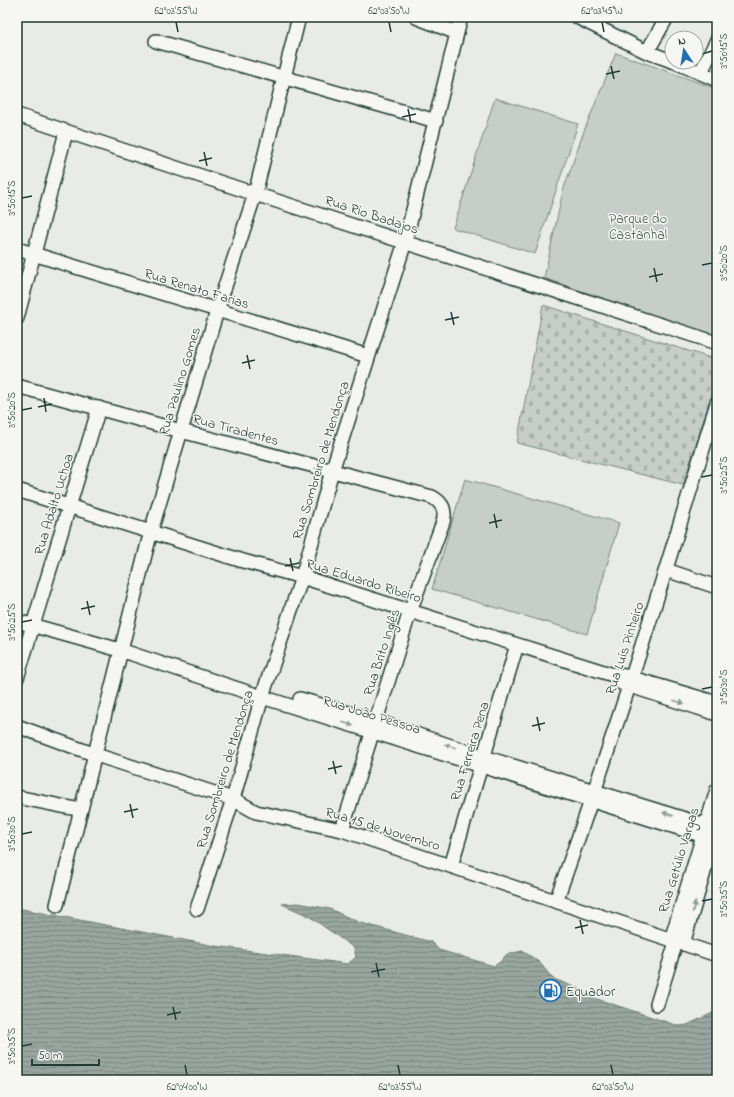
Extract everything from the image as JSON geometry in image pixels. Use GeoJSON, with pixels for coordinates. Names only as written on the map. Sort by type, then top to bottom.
{"type":"FeatureCollection","features":[{"type":"Feature","properties":{"kind":"street","name":"Rua Paulino Gomes"},"geometry":{"type":"LineString","coordinates":[[57,905],[96,755],[121,647],[151,531],[217,311],[255,194],[299,17]]}},
{"type":"Feature","properties":{"kind":"street"},"geometry":{"type":"LineString","coordinates":[[416,17],[457,33]]}},
{"type":"Feature","properties":{"kind":"street","name":"Rua Sombreiro de Mendonça"},"geometry":{"type":"LineString","coordinates":[[197,909],[233,799],[264,693],[302,577],[332,471],[405,242],[461,17]]}},
{"type":"Feature","properties":{"kind":"street"},"geometry":{"type":"LineString","coordinates":[[577,17],[647,52],[664,58]]}},
{"type":"Feature","properties":{"kind":"street"},"geometry":{"type":"LineString","coordinates":[[647,52],[667,17]]}},
{"type":"Feature","properties":{"kind":"street"},"geometry":{"type":"LineString","coordinates":[[156,40],[436,121]]}},
{"type":"Feature","properties":{"kind":"street"},"geometry":{"type":"LineString","coordinates":[[701,72],[717,40]]}},
{"type":"Feature","properties":{"kind":"street"},"geometry":{"type":"LineString","coordinates":[[696,70],[717,80]]}},
{"type":"Feature","properties":{"kind":"street","name":"Rua Rio Badajos"},"geometry":{"type":"LineString","coordinates":[[17,115],[255,194],[717,343]]}},
{"type":"Feature","properties":{"kind":"street"},"geometry":{"type":"LineString","coordinates":[[17,318],[66,132]]}},
{"type":"Feature","properties":{"kind":"street","name":"Rua Renato Farias"},"geometry":{"type":"LineString","coordinates":[[17,249],[368,356]]}},
{"type":"Feature","properties":{"kind":"street","name":"Rua Tiradentes"},"geometry":{"type":"LineString","coordinates":[[17,386],[432,497],[443,508]]}},
{"type":"Feature","properties":{"kind":"street","name":"Rua Luís Pinheiro"},"geometry":{"type":"LineString","coordinates":[[556,901],[594,795],[666,570],[717,403]]}},
{"type":"Feature","properties":{"kind":"street","name":"Rua Adalto Uchoa"},"geometry":{"type":"LineString","coordinates":[[17,678],[99,408]]}},
{"type":"Feature","properties":{"kind":"street","name":"Rua Eduardo Ribeiro"},"geometry":{"type":"LineString","coordinates":[[17,490],[70,505],[610,674],[717,714]]}},
{"type":"Feature","properties":{"kind":"street","name":"Rua Brito Inglês"},"geometry":{"type":"LineString","coordinates":[[342,830],[410,611],[442,522],[444,512],[443,508]]}},
{"type":"Feature","properties":{"kind":"street"},"geometry":{"type":"LineString","coordinates":[[666,570],[717,587]]}},
{"type":"Feature","properties":{"kind":"street","name":"Rua João Pessoa"},"geometry":{"type":"LineString","coordinates":[[17,613],[33,622]]}},
{"type":"Feature","properties":{"kind":"street","name":"Rua João Pessoa"},"geometry":{"type":"LineString","coordinates":[[17,621],[33,622],[121,647],[264,693],[713,832]]}},
{"type":"Feature","properties":{"kind":"street","name":"Rua Ferreira Pena"},"geometry":{"type":"LineString","coordinates":[[450,866],[517,645]]}},
{"type":"Feature","properties":{"kind":"street","name":"Rua Eduardo Ribeiro"},"geometry":{"type":"LineString","coordinates":[[630,682],[717,703]]}},
{"type":"Feature","properties":{"kind":"street","name":"Rua 15 de Novembro"},"geometry":{"type":"LineString","coordinates":[[17,726],[96,755],[233,799],[256,812],[342,830],[717,955]]}},
{"type":"Feature","properties":{"kind":"street","name":"Rua Getúlio Vargas"},"geometry":{"type":"LineString","coordinates":[[657,1004],[713,832],[717,790]]}},
{"type":"Feature","properties":{"kind":"street"},"geometry":{"type":"LineString","coordinates":[[17,797],[81,810]]}},
{"type":"Feature","properties":{"kind":"green space","name":"Parque do Castanhal"},"geometry":{"type":"Polygon","coordinates":[[[616,53],[717,89],[717,338],[544,278],[563,191],[584,131],[616,53]]]}},
{"type":"Feature","properties":{"kind":"green space"},"geometry":{"type":"Polygon","coordinates":[[[495,98],[578,124],[535,254],[453,228],[495,98]]]}},
{"type":"Feature","properties":{"kind":"green space"},"geometry":{"type":"Polygon","coordinates":[[[543,305],[717,360],[717,378],[683,485],[517,443],[543,305]]]}},
{"type":"Feature","properties":{"kind":"green space"},"geometry":{"type":"Polygon","coordinates":[[[465,479],[619,523],[587,634],[432,589],[465,479]]]}},
{"type":"Feature","properties":{"kind":"shaded area"},"geometry":{"type":"Polygon","coordinates":[[[298,903],[330,909],[358,922],[431,942],[439,950],[494,966],[507,954],[523,951],[540,963],[552,978],[581,990],[588,996],[679,1026],[687,1025],[717,1011],[717,1080],[17,1080],[17,908],[215,946],[348,964],[356,957],[354,948],[309,916],[282,904],[298,903]]]}},
{"type":"Feature","properties":{"kind":"place","name":"Equador"},"geometry":{"type":"Point","coordinates":[551,991]}}]}
